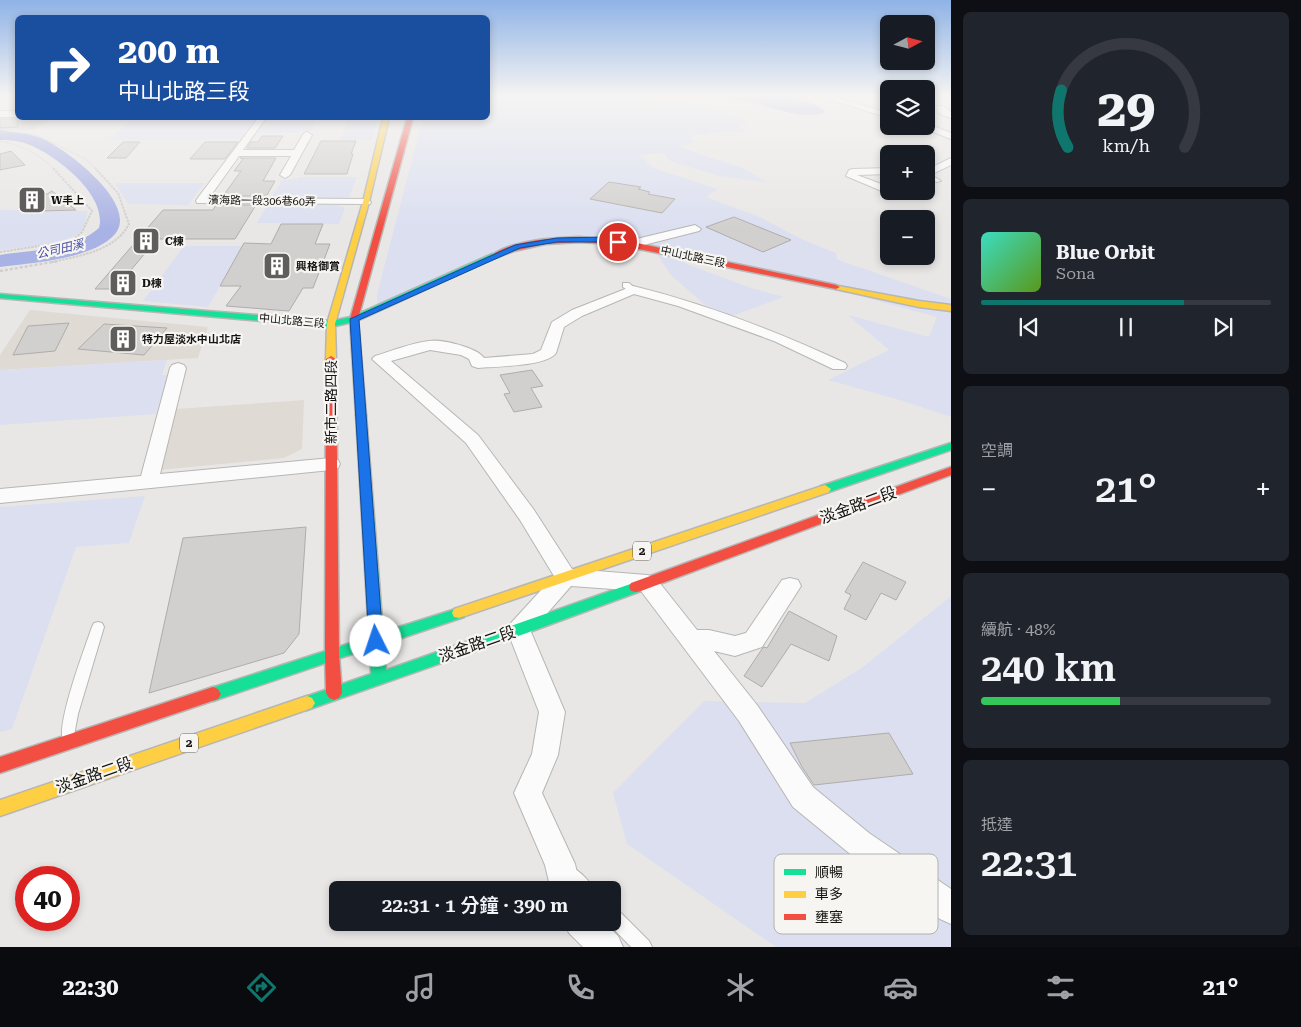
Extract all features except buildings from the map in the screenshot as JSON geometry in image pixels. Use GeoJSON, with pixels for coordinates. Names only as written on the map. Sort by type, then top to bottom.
{"type":"FeatureCollection","features":[{"type":"Feature","properties":{"kind":"street","name":"濱海路一段306巷60弄"},"geometry":{"type":"LineString","coordinates":[[246,140],[201,201],[366,202]]}},
{"type":"Feature","properties":{"kind":"street","name":"濱海路一段306巷60弄"},"geometry":{"type":"LineString","coordinates":[[285,175],[304,140]]}},
{"type":"Feature","properties":{"kind":"street","name":"新市二路四段"},"geometry":{"type":"LineString","coordinates":[[334,693],[332,654],[331,324],[366,202],[381,140]]}},
{"type":"Feature","properties":{"kind":"street","name":"新市二路四段"},"geometry":{"type":"LineString","coordinates":[[379,677],[354,319],[404,140]]}},
{"type":"Feature","properties":{"kind":"street"},"geometry":{"type":"LineString","coordinates":[[236,153],[297,153]]}},
{"type":"Feature","properties":{"kind":"street"},"geometry":{"type":"LineString","coordinates":[[935,170],[951,161]]}},
{"type":"Feature","properties":{"kind":"street"},"geometry":{"type":"LineString","coordinates":[[880,170],[853,172],[851,176],[880,187]]}},
{"type":"Feature","properties":{"kind":"street"},"geometry":{"type":"LineString","coordinates":[[632,244],[695,229]]}},
{"type":"Feature","properties":{"kind":"street","name":"中山北路三段"},"geometry":{"type":"LineString","coordinates":[[0,296],[331,324],[354,319],[518,246],[548,241],[580,239],[632,244],[918,304],[951,308]]}},
{"type":"Feature","properties":{"kind":"street"},"geometry":{"type":"LineString","coordinates":[[357,362],[380,359],[430,345],[465,351],[476,357],[478,363],[536,358],[548,353],[557,325],[577,313],[629,288],[683,304],[770,335],[839,366]]}},
{"type":"Feature","properties":{"kind":"street"},"geometry":{"type":"LineString","coordinates":[[380,359],[472,439],[527,515],[566,577]]}},
{"type":"Feature","properties":{"kind":"street"},"geometry":{"type":"LineString","coordinates":[[149,481],[178,368]]}},
{"type":"Feature","properties":{"kind":"street","name":"淡金路二段"},"geometry":{"type":"LineString","coordinates":[[0,765],[376,641],[951,446]]}},
{"type":"Feature","properties":{"kind":"street"},"geometry":{"type":"LineString","coordinates":[[0,496],[331,464]]}},
{"type":"Feature","properties":{"kind":"street","name":"淡金路二段"},"geometry":{"type":"LineString","coordinates":[[0,808],[519,630],[951,471]]}},
{"type":"Feature","properties":{"kind":"street"},"geometry":{"type":"LineString","coordinates":[[566,577],[647,583],[748,713],[804,797],[875,854]]}},
{"type":"Feature","properties":{"kind":"street"},"geometry":{"type":"LineString","coordinates":[[564,881],[560,864],[528,793],[545,755],[552,712],[519,630],[566,577]]}},
{"type":"Feature","properties":{"kind":"street"},"geometry":{"type":"LineString","coordinates":[[690,640],[709,640],[736,646],[754,640],[790,586]]}},
{"type":"Feature","properties":{"kind":"street"},"geometry":{"type":"LineString","coordinates":[[938,899],[951,908]]}},
{"type":"Feature","properties":{"kind":"street"},"geometry":{"type":"LineString","coordinates":[[590,931],[607,947]]}},
{"type":"Feature","properties":{"kind":"lane"},"geometry":{"type":"LineString","coordinates":[[66,744],[71,714],[98,627]]}},
{"type":"Feature","properties":{"kind":"lane"},"geometry":{"type":"LineString","coordinates":[[560,864],[577,881]]}},
{"type":"Feature","properties":{"kind":"lane"},"geometry":{"type":"LineString","coordinates":[[621,925],[643,947]]}},
{"type":"Feature","properties":{"kind":"path"},"geometry":{"type":"LineString","coordinates":[[0,270],[84,255],[103,247],[123,235],[129,224],[118,193],[86,158],[47,140]]}},
{"type":"Feature","properties":{"kind":"path"},"geometry":{"type":"LineString","coordinates":[[0,141],[8,141],[37,153],[92,211],[86,228],[81,235],[71,241],[0,252]]}},
{"type":"Feature","properties":{"kind":"shaded area"},"geometry":{"type":"Polygon","coordinates":[[[417,140],[691,140],[696,142],[679,146],[743,168],[766,182],[719,176],[670,161],[664,153],[640,155],[653,168],[718,189],[706,197],[762,218],[801,239],[836,253],[837,259],[951,299],[951,417],[828,380],[889,350],[848,315],[929,337],[937,317],[855,295],[683,260],[684,263],[751,288],[784,297],[732,316],[705,305],[671,275],[654,250],[594,240],[518,247],[378,310],[377,294],[417,140]]]}},
{"type":"Feature","properties":{"kind":"shaded area"},"geometry":{"type":"Polygon","coordinates":[[[298,177],[357,177],[349,197],[341,199],[271,198],[282,180],[297,179],[298,177]]]}},
{"type":"Feature","properties":{"kind":"shaded area"},"geometry":{"type":"Polygon","coordinates":[[[115,183],[205,183],[188,205],[128,204],[115,183]]]}},
{"type":"Feature","properties":{"kind":"shaded area"},"geometry":{"type":"Polygon","coordinates":[[[267,205],[337,205],[345,208],[339,224],[257,223],[267,205]]]}},
{"type":"Feature","properties":{"kind":"shaded area"},"geometry":{"type":"Polygon","coordinates":[[[0,210],[88,211],[82,230],[67,239],[0,250],[0,210]]]}},
{"type":"Feature","properties":{"kind":"shaded area"},"geometry":{"type":"Polygon","coordinates":[[[184,246],[243,246],[208,307],[143,301],[184,246]]]}},
{"type":"Feature","properties":{"kind":"shaded area"},"geometry":{"type":"Polygon","coordinates":[[[30,310],[208,327],[198,358],[0,370],[0,355],[30,310]]]}},
{"type":"Feature","properties":{"kind":"shaded area"},"geometry":{"type":"Polygon","coordinates":[[[167,360],[162,375],[168,375],[156,414],[0,425],[0,370],[167,360]]]}},
{"type":"Feature","properties":{"kind":"shaded area"},"geometry":{"type":"Polygon","coordinates":[[[304,400],[302,449],[284,458],[159,470],[176,409],[304,400]]]}},
{"type":"Feature","properties":{"kind":"shaded area"},"geometry":{"type":"Polygon","coordinates":[[[145,496],[129,543],[76,547],[12,729],[0,732],[0,507],[145,496]]]}},
{"type":"Feature","properties":{"kind":"shaded area"},"geometry":{"type":"Polygon","coordinates":[[[951,596],[951,947],[776,947],[627,844],[613,793],[704,701],[805,703],[863,667],[951,596]]]}},
{"type":"Feature","properties":{"kind":"waterway","name":"公司田溪"},"geometry":{"type":"LineString","coordinates":[[0,261],[58,252],[89,243],[101,237],[108,230],[111,219],[108,206],[88,179],[60,156],[32,140]]}},
{"type":"Feature","properties":{"kind":"traffic: fast"},"geometry":{"type":"LineString","coordinates":[[0,296],[331,324],[354,319],[495,256]]}},
{"type":"Feature","properties":{"kind":"traffic: fast"},"geometry":{"type":"LineString","coordinates":[[361,415],[379,677]]}},
{"type":"Feature","properties":{"kind":"traffic: fast"},"geometry":{"type":"LineString","coordinates":[[825,489],[951,446]]}},
{"type":"Feature","properties":{"kind":"traffic: fast"},"geometry":{"type":"LineString","coordinates":[[307,703],[519,630],[636,587]]}},
{"type":"Feature","properties":{"kind":"traffic: fast"},"geometry":{"type":"LineString","coordinates":[[213,694],[459,613]]}},
{"type":"Feature","properties":{"kind":"traffic: slow"},"geometry":{"type":"LineString","coordinates":[[331,359],[331,324],[366,202],[381,140]]}},
{"type":"Feature","properties":{"kind":"traffic: slow"},"geometry":{"type":"LineString","coordinates":[[836,287],[919,304],[951,308]]}},
{"type":"Feature","properties":{"kind":"traffic: slow"},"geometry":{"type":"LineString","coordinates":[[459,613],[825,489]]}},
{"type":"Feature","properties":{"kind":"traffic: slow"},"geometry":{"type":"LineString","coordinates":[[0,808],[307,703]]}},
{"type":"Feature","properties":{"kind":"traffic: jam"},"geometry":{"type":"LineString","coordinates":[[361,415],[354,319],[404,140]]}},
{"type":"Feature","properties":{"kind":"traffic: jam"},"geometry":{"type":"LineString","coordinates":[[495,256],[512,249],[545,242],[579,239],[597,240],[632,244],[836,287]]}},
{"type":"Feature","properties":{"kind":"traffic: jam"},"geometry":{"type":"LineString","coordinates":[[331,359],[332,654],[334,693]]}},
{"type":"Feature","properties":{"kind":"traffic: jam"},"geometry":{"type":"LineString","coordinates":[[636,587],[951,471]]}},
{"type":"Feature","properties":{"kind":"traffic: jam"},"geometry":{"type":"LineString","coordinates":[[0,765],[213,694]]}},
{"type":"Feature","properties":{"kind":"place","name":"W丰上"},"geometry":{"type":"Point","coordinates":[32,200]}},
{"type":"Feature","properties":{"kind":"place","name":"C棟"},"geometry":{"type":"Point","coordinates":[146,241]}},
{"type":"Feature","properties":{"kind":"place","name":"興格御賞"},"geometry":{"type":"Point","coordinates":[277,266]}},
{"type":"Feature","properties":{"kind":"place","name":"D棟"},"geometry":{"type":"Point","coordinates":[123,283]}},
{"type":"Feature","properties":{"kind":"place","name":"特力屋淡水中山北店"},"geometry":{"type":"Point","coordinates":[123,339]}},
{"type":"Feature","properties":{"kind":"route"},"geometry":{"type":"LineString","coordinates":[[376,641],[354,319],[518,246],[557,240],[580,239],[618,242]]}}]}
